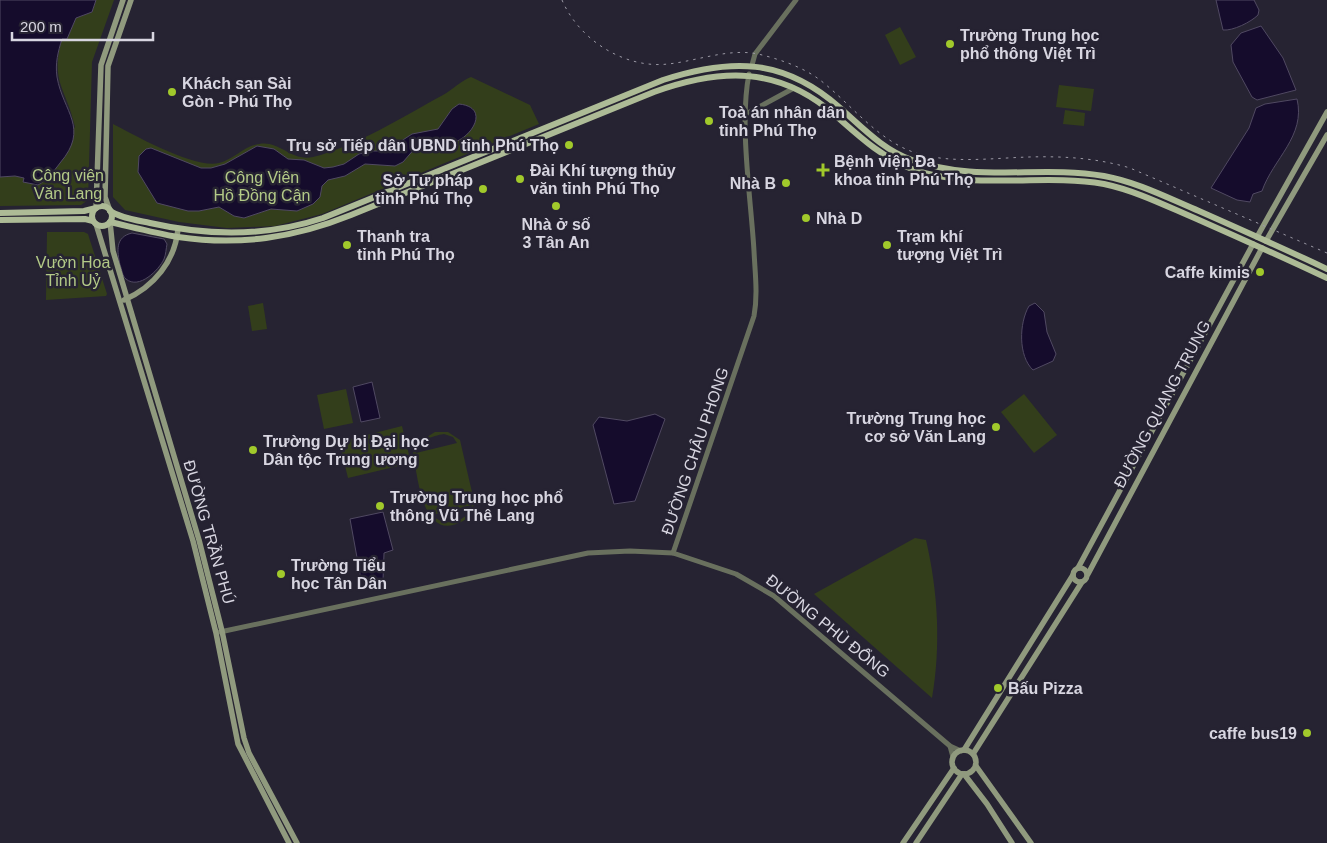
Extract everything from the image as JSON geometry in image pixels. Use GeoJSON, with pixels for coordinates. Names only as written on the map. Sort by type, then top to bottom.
{"type":"FeatureCollection","features":[{"type":"Feature","properties":{"kind":"main road"},"geometry":{"type":"LineString","coordinates":[[94,223],[92,213],[96,208],[102,57],[123,0]]}},
{"type":"Feature","properties":{"kind":"main road"},"geometry":{"type":"LineString","coordinates":[[0,220],[85,218],[103,226],[110,222],[112,216],[105,200],[110,59],[131,0]]}},
{"type":"Feature","properties":{"kind":"main road"},"geometry":{"type":"LineString","coordinates":[[102,57],[110,59]]}},
{"type":"Feature","properties":{"kind":"main road"},"geometry":{"type":"LineString","coordinates":[[0,213],[84,211],[104,206],[124,217],[178,229],[221,233],[257,233],[311,222],[652,84],[704,70],[752,65],[768,68],[799,80],[820,92],[880,143],[912,160],[968,173],[1070,173],[1106,177],[1137,185],[1327,269]]}},
{"type":"Feature","properties":{"kind":"main road"},"geometry":{"type":"LineString","coordinates":[[110,222],[177,237],[221,241],[258,241],[313,230],[654,92],[706,78],[749,74],[766,77],[809,95],[876,150],[912,169],[966,181],[1069,180],[1106,185],[1142,196],[1327,278]]}},
{"type":"Feature","properties":{"kind":"main road"},"geometry":{"type":"LineString","coordinates":[[652,84],[654,92]]}},
{"type":"Feature","properties":{"kind":"main road"},"geometry":{"type":"LineString","coordinates":[[835,115],[840,108]]}},
{"type":"Feature","properties":{"kind":"main road"},"geometry":{"type":"LineString","coordinates":[[1257,237],[1327,112]]}},
{"type":"Feature","properties":{"kind":"main road"},"geometry":{"type":"LineString","coordinates":[[1266,241],[1327,135]]}},
{"type":"Feature","properties":{"kind":"main road","name":"ĐƯỜNG TRẦN PHÚ"},"geometry":{"type":"LineString","coordinates":[[110,222],[112,246],[123,300]]}},
{"type":"Feature","properties":{"kind":"main road","name":"ĐƯỜNG TRẦN PHÚ"},"geometry":{"type":"LineString","coordinates":[[94,223],[123,300],[196,531],[244,738],[249,753],[296,843]]}},
{"type":"Feature","properties":{"kind":"main road"},"geometry":{"type":"LineString","coordinates":[[123,300],[149,284],[164,269],[172,256],[178,229]]}},
{"type":"Feature","properties":{"kind":"main road","name":"ĐƯỜNG QUANG TRUNG"},"geometry":{"type":"LineString","coordinates":[[1078,568],[1253,244]]}},
{"type":"Feature","properties":{"kind":"main road","name":"ĐƯỜNG QUANG TRUNG"},"geometry":{"type":"LineString","coordinates":[[1088,574],[1262,248]]}},
{"type":"Feature","properties":{"kind":"main road"},"geometry":{"type":"LineString","coordinates":[[1231,283],[1240,288]]}},
{"type":"Feature","properties":{"kind":"main road"},"geometry":{"type":"LineString","coordinates":[[903,843],[954,768],[953,757],[963,751],[1073,575],[1078,568],[1085,568],[1088,574],[1086,580],[1082,582],[973,754],[976,766],[1031,843]]}},
{"type":"Feature","properties":{"kind":"main road"},"geometry":{"type":"LineString","coordinates":[[1073,575],[1076,581],[1082,582]]}},
{"type":"Feature","properties":{"kind":"main road","name":"ĐƯỜNG TRẦN PHÚ"},"geometry":{"type":"LineString","coordinates":[[219,632],[238,744],[289,843]]}},
{"type":"Feature","properties":{"kind":"main road"},"geometry":{"type":"LineString","coordinates":[[963,751],[973,754]]}},
{"type":"Feature","properties":{"kind":"main road"},"geometry":{"type":"LineString","coordinates":[[916,843],[963,774],[971,772],[976,766]]}},
{"type":"Feature","properties":{"kind":"main road"},"geometry":{"type":"LineString","coordinates":[[954,768],[963,774],[988,804],[1012,843]]}},
{"type":"Feature","properties":{"kind":"street"},"geometry":{"type":"LineString","coordinates":[[752,65],[756,54],[796,0]]}},
{"type":"Feature","properties":{"kind":"street","name":"ĐƯỜNG CHÂU PHONG"},"geometry":{"type":"LineString","coordinates":[[219,632],[582,554],[630,551],[673,554],[754,316],[756,290],[746,114],[749,74]]}},
{"type":"Feature","properties":{"kind":"street"},"geometry":{"type":"LineString","coordinates":[[746,114],[794,88]]}},
{"type":"Feature","properties":{"kind":"street","name":"ĐƯỜNG PHÙ ĐỔNG"},"geometry":{"type":"LineString","coordinates":[[673,554],[736,574],[774,596],[950,746],[963,751]]}},
{"type":"Feature","properties":{"kind":"street"},"geometry":{"type":"LineString","coordinates":[[950,746],[953,757]]}},
{"type":"Feature","properties":{"kind":"green space","name":"Công viên Văn Lang"},"geometry":{"type":"Polygon","coordinates":[[[96,0],[114,0],[92,62],[88,200],[81,205],[0,206],[0,177],[15,176],[24,178],[23,182],[75,127],[58,75],[59,53],[62,38],[67,39],[76,18],[92,12],[96,0]]]}},
{"type":"Feature","properties":{"kind":"green space"},"geometry":{"type":"Polygon","coordinates":[[[900,27],[916,57],[900,65],[885,35],[900,27]]]}},
{"type":"Feature","properties":{"kind":"green space","name":"Công Viên Hồ Đồng Cận"},"geometry":{"type":"Polygon","coordinates":[[[471,77],[530,105],[539,124],[322,214],[275,226],[227,228],[179,222],[125,210],[113,197],[113,124],[166,150],[208,164],[219,163],[248,147],[259,144],[273,145],[299,157],[313,157],[362,139],[443,95],[471,77]]]}},
{"type":"Feature","properties":{"kind":"green space"},"geometry":{"type":"Polygon","coordinates":[[[1059,85],[1094,89],[1091,111],[1056,107],[1059,85]]]}},
{"type":"Feature","properties":{"kind":"green space"},"geometry":{"type":"Polygon","coordinates":[[[1065,110],[1085,113],[1084,126],[1063,124],[1065,110]]]}},
{"type":"Feature","properties":{"kind":"green space","name":"Vườn Hoa Tỉnh Uỷ"},"geometry":{"type":"Polygon","coordinates":[[[47,232],[84,232],[88,234],[107,294],[106,296],[46,300],[47,232]]]}},
{"type":"Feature","properties":{"kind":"green space"},"geometry":{"type":"Polygon","coordinates":[[[263,303],[267,329],[252,331],[248,306],[263,303]]]}},
{"type":"Feature","properties":{"kind":"green space"},"geometry":{"type":"Polygon","coordinates":[[[346,389],[353,423],[324,429],[317,395],[346,389]]]}},
{"type":"Feature","properties":{"kind":"green space"},"geometry":{"type":"Polygon","coordinates":[[[1024,394],[1057,435],[1034,453],[1001,412],[1024,394]]]}},
{"type":"Feature","properties":{"kind":"green space"},"geometry":{"type":"Polygon","coordinates":[[[402,426],[411,463],[348,478],[339,442],[402,426]]]}},
{"type":"Feature","properties":{"kind":"green space"},"geometry":{"type":"Polygon","coordinates":[[[435,432],[448,432],[460,440],[474,501],[471,513],[461,522],[448,526],[438,523],[430,515],[424,504],[417,477],[413,453],[417,443],[435,432]],[[444,434],[431,437],[423,442],[416,453],[457,443],[453,437],[444,434]],[[472,505],[432,515],[443,521],[455,522],[465,516],[472,505]]]}},
{"type":"Feature","properties":{"kind":"green space"},"geometry":{"type":"Polygon","coordinates":[[[915,538],[926,540],[936,599],[937,658],[932,698],[814,594],[915,538]]]}},
{"type":"Feature","properties":{"kind":"shaded area"},"geometry":{"type":"Polygon","coordinates":[[[0,0],[96,0],[92,12],[76,18],[67,39],[62,39],[57,58],[57,77],[72,120],[73,140],[69,151],[58,166],[38,185],[23,182],[24,178],[15,176],[0,177],[0,0]]]}},
{"type":"Feature","properties":{"kind":"shaded area"},"geometry":{"type":"Polygon","coordinates":[[[1216,0],[1254,0],[1259,10],[1258,15],[1242,26],[1223,30],[1216,0]]]}},
{"type":"Feature","properties":{"kind":"shaded area"},"geometry":{"type":"Polygon","coordinates":[[[1261,26],[1283,58],[1296,90],[1257,100],[1252,97],[1233,62],[1231,45],[1241,33],[1261,26]]]}},
{"type":"Feature","properties":{"kind":"shaded area"},"geometry":{"type":"Polygon","coordinates":[[[1297,99],[1299,112],[1293,136],[1273,168],[1262,191],[1253,194],[1250,202],[1237,200],[1211,188],[1249,128],[1256,108],[1265,104],[1297,99]]]}},
{"type":"Feature","properties":{"kind":"shaded area"},"geometry":{"type":"Polygon","coordinates":[[[459,104],[468,106],[474,110],[476,115],[473,128],[462,138],[455,142],[440,145],[416,147],[403,162],[395,166],[365,164],[345,176],[328,180],[322,186],[320,197],[313,204],[297,211],[271,209],[244,218],[234,216],[219,207],[188,211],[157,203],[138,172],[139,156],[146,149],[151,148],[201,168],[211,168],[225,164],[257,146],[274,149],[288,159],[304,160],[324,168],[333,167],[344,164],[359,154],[370,151],[386,151],[412,134],[438,129],[452,109],[459,104]]]}},
{"type":"Feature","properties":{"kind":"shaded area"},"geometry":{"type":"Polygon","coordinates":[[[132,233],[164,239],[167,244],[164,259],[158,268],[148,277],[137,282],[131,282],[125,278],[118,255],[120,241],[126,235],[132,233]]]}},
{"type":"Feature","properties":{"kind":"shaded area"},"geometry":{"type":"Polygon","coordinates":[[[1035,303],[1044,312],[1047,332],[1056,354],[1053,361],[1033,370],[1025,356],[1022,330],[1023,321],[1029,306],[1035,303]]]}},
{"type":"Feature","properties":{"kind":"shaded area"},"geometry":{"type":"Polygon","coordinates":[[[372,382],[380,418],[361,422],[353,387],[372,382]]]}},
{"type":"Feature","properties":{"kind":"shaded area"},"geometry":{"type":"Polygon","coordinates":[[[655,414],[665,419],[635,501],[614,504],[593,425],[599,417],[627,421],[655,414]]]}},
{"type":"Feature","properties":{"kind":"shaded area"},"geometry":{"type":"Polygon","coordinates":[[[383,512],[393,550],[384,553],[383,581],[362,585],[350,519],[383,512]]]}},
{"type":"Feature","properties":{"kind":"railway"},"geometry":{"type":"LineString","coordinates":[[562,0],[580,28],[592,39],[605,49],[636,62],[668,64],[735,53],[766,56],[790,64],[813,75],[877,131],[889,140],[916,153],[958,159],[1067,157],[1118,165],[1130,168],[1327,253]]}},
{"type":"Feature","properties":{"kind":"place","name":"Trường Trung học phổ thông Việt Trì"},"geometry":{"type":"Point","coordinates":[950,44]}},
{"type":"Feature","properties":{"kind":"place","name":"Khách sạn Sài Gòn - Phú Thọ"},"geometry":{"type":"Point","coordinates":[172,92]}},
{"type":"Feature","properties":{"kind":"place","name":"Toà án nhân dân tỉnh Phú Thọ"},"geometry":{"type":"Point","coordinates":[709,121]}},
{"type":"Feature","properties":{"kind":"place","name":"Trụ sở Tiếp dân UBND tỉnh Phú Thọ"},"geometry":{"type":"Point","coordinates":[569,145]}},
{"type":"Feature","properties":{"kind":"place","name":"Bệnh viện Đa khoa tỉnh Phú Thọ"},"geometry":{"type":"Point","coordinates":[823,170]}},
{"type":"Feature","properties":{"kind":"place","name":"Đài Khí tượng thủy văn tỉnh Phú Thọ"},"geometry":{"type":"Point","coordinates":[520,179]}},
{"type":"Feature","properties":{"kind":"place","name":"Nhà B"},"geometry":{"type":"Point","coordinates":[786,183]}},
{"type":"Feature","properties":{"kind":"place","name":"Sở Tư pháp tỉnh Phú Thọ"},"geometry":{"type":"Point","coordinates":[483,189]}},
{"type":"Feature","properties":{"kind":"place","name":"Nhà ở số 3 Tân An"},"geometry":{"type":"Point","coordinates":[556,206]}},
{"type":"Feature","properties":{"kind":"place","name":"Nhà D"},"geometry":{"type":"Point","coordinates":[806,218]}},
{"type":"Feature","properties":{"kind":"place","name":"Thanh tra tỉnh Phú Thọ"},"geometry":{"type":"Point","coordinates":[347,245]}},
{"type":"Feature","properties":{"kind":"place","name":"Trạm khí tượng Việt Trì"},"geometry":{"type":"Point","coordinates":[887,245]}},
{"type":"Feature","properties":{"kind":"place","name":"Caffe kimis"},"geometry":{"type":"Point","coordinates":[1260,272]}},
{"type":"Feature","properties":{"kind":"place","name":"Trường Trung học cơ sở Văn Lang"},"geometry":{"type":"Point","coordinates":[996,427]}},
{"type":"Feature","properties":{"kind":"place","name":"Trường Dự bị Đại học Dân tộc Trung ương"},"geometry":{"type":"Point","coordinates":[253,450]}},
{"type":"Feature","properties":{"kind":"place","name":"Trường Trung học phổ thông Vũ Thê Lang"},"geometry":{"type":"Point","coordinates":[380,506]}},
{"type":"Feature","properties":{"kind":"place","name":"Trường Tiểu học Tân Dân"},"geometry":{"type":"Point","coordinates":[281,574]}},
{"type":"Feature","properties":{"kind":"place","name":"Bấu Pizza"},"geometry":{"type":"Point","coordinates":[998,688]}},
{"type":"Feature","properties":{"kind":"place","name":"caffe bus19"},"geometry":{"type":"Point","coordinates":[1307,733]}}]}
